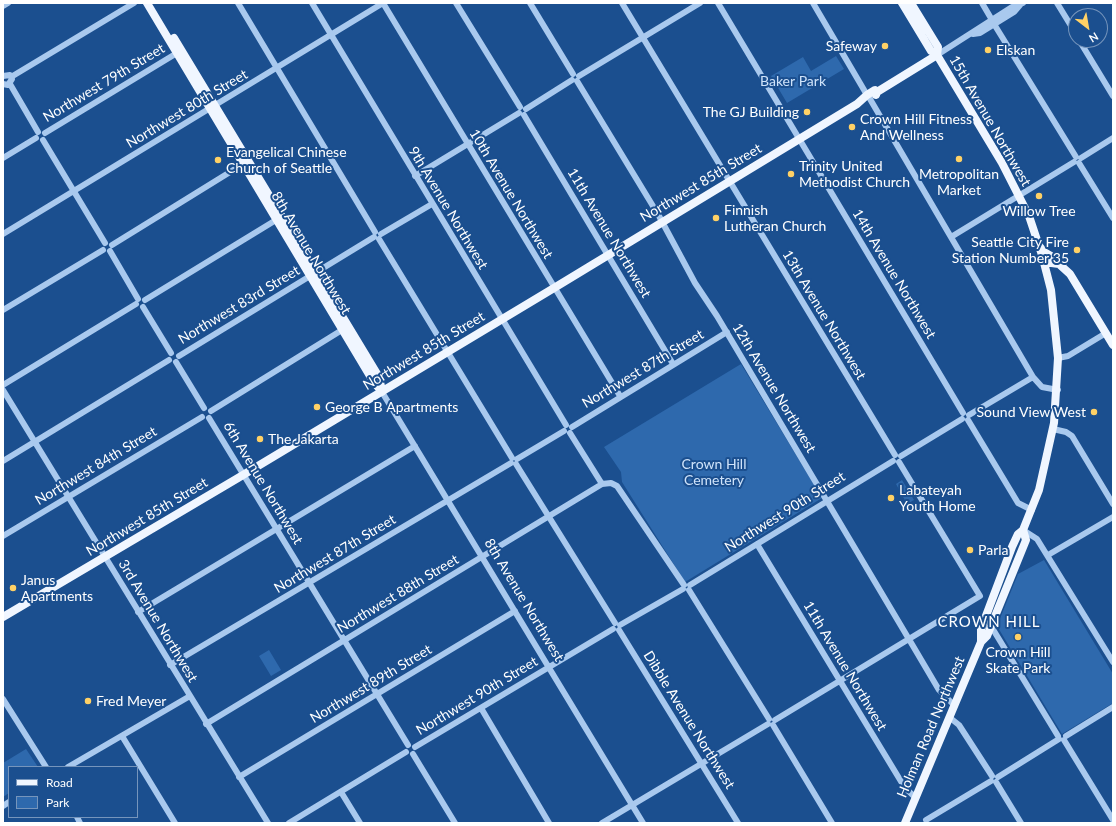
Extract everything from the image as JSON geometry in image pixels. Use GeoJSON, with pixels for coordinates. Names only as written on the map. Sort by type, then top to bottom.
{"type":"FeatureCollection","features":[{"type":"Feature","properties":{"kind":"main road","name":"8th Avenue Northwest"},"geometry":{"type":"LineString","coordinates":[[147,3],[177,53],[213,108],[242,164],[276,220],[313,274],[342,330],[373,381],[382,392]]}},
{"type":"Feature","properties":{"kind":"main road","name":"8th Avenue Northwest"},"geometry":{"type":"LineString","coordinates":[[153,3],[213,108],[313,274],[379,377],[382,392]]}},
{"type":"Feature","properties":{"kind":"main road","name":"15th Avenue Northwest"},"geometry":{"type":"LineString","coordinates":[[902,3],[931,51],[937,55],[1002,163],[1019,196],[1039,245]]}},
{"type":"Feature","properties":{"kind":"main road","name":"15th Avenue Northwest"},"geometry":{"type":"LineString","coordinates":[[911,3],[938,47],[937,55]]}},
{"type":"Feature","properties":{"kind":"main road","name":"Northwest 85th Street"},"geometry":{"type":"LineString","coordinates":[[3,617],[244,475],[799,139],[858,104],[864,103],[875,90],[877,92],[937,55]]}},
{"type":"Feature","properties":{"kind":"main road","name":"Holman Road Northwest"},"geometry":{"type":"LineString","coordinates":[[905,823],[980,642],[980,632],[1018,534],[1023,530],[1032,510],[1044,474],[1053,429],[1058,390],[1058,358],[1052,300],[1039,245]]}},
{"type":"Feature","properties":{"kind":"main road"},"geometry":{"type":"LineString","coordinates":[[1039,245],[1044,252],[1062,262],[1113,345]]}},
{"type":"Feature","properties":{"kind":"main road"},"geometry":{"type":"LineString","coordinates":[[1044,262],[1059,264],[1070,274]]}},
{"type":"Feature","properties":{"kind":"main road","name":"Holman Road Northwest"},"geometry":{"type":"LineString","coordinates":[[980,642],[988,636],[1026,540],[1023,530]]}},
{"type":"Feature","properties":{"kind":"street"},"geometry":{"type":"LineString","coordinates":[[3,6],[8,3]]}},
{"type":"Feature","properties":{"kind":"street"},"geometry":{"type":"LineString","coordinates":[[134,3],[12,77],[10,84],[38,132],[36,138],[43,140],[105,243],[102,246],[109,249],[140,301],[140,307],[143,307],[171,353],[175,353],[204,408]]}},
{"type":"Feature","properties":{"kind":"street","name":"Dibble Avenue Northwest"},"geometry":{"type":"LineString","coordinates":[[238,3],[447,352],[738,823]]}},
{"type":"Feature","properties":{"kind":"street","name":"9th Avenue Northwest"},"geometry":{"type":"LineString","coordinates":[[312,3],[501,319],[602,484]]}},
{"type":"Feature","properties":{"kind":"street","name":"Northwest 80th Street"},"geometry":{"type":"LineString","coordinates":[[3,234],[213,108],[383,3]]}},
{"type":"Feature","properties":{"kind":"street","name":"10th Avenue Northwest"},"geometry":{"type":"LineString","coordinates":[[383,3],[620,396]]}},
{"type":"Feature","properties":{"kind":"street","name":"11th Avenue Northwest"},"geometry":{"type":"LineString","coordinates":[[456,3],[673,364]]}},
{"type":"Feature","properties":{"kind":"street","name":"12th Avenue Northwest"},"geometry":{"type":"LineString","coordinates":[[530,3],[662,222],[695,283],[705,295],[710,307],[727,332],[828,500],[940,690],[954,705]]}},
{"type":"Feature","properties":{"kind":"street","name":"13th Avenue Northwest"},"geometry":{"type":"LineString","coordinates":[[622,3],[980,596]]}},
{"type":"Feature","properties":{"kind":"street"},"geometry":{"type":"LineString","coordinates":[[415,176],[700,3]]}},
{"type":"Feature","properties":{"kind":"street","name":"14th Avenue Northwest"},"geometry":{"type":"LineString","coordinates":[[718,3],[1018,504],[1032,510]]}},
{"type":"Feature","properties":{"kind":"street"},"geometry":{"type":"LineString","coordinates":[[812,3],[1033,377],[1042,387],[1058,390]]}},
{"type":"Feature","properties":{"kind":"street"},"geometry":{"type":"LineString","coordinates":[[982,3],[1113,218]]}},
{"type":"Feature","properties":{"kind":"street"},"geometry":{"type":"LineString","coordinates":[[1057,3],[1068,21]]}},
{"type":"Feature","properties":{"kind":"street","name":"Northwest 85th Street"},"geometry":{"type":"LineString","coordinates":[[937,55],[973,34],[977,29],[993,22],[1012,7],[1022,4]]}},
{"type":"Feature","properties":{"kind":"street"},"geometry":{"type":"LineString","coordinates":[[1084,48],[1113,96]]}},
{"type":"Feature","properties":{"kind":"street","name":"Northwest 79th Street"},"geometry":{"type":"LineString","coordinates":[[45,133],[177,53]]}},
{"type":"Feature","properties":{"kind":"street"},"geometry":{"type":"LineString","coordinates":[[3,75],[7,74],[12,77]]}},
{"type":"Feature","properties":{"kind":"street"},"geometry":{"type":"LineString","coordinates":[[3,84],[10,84]]}},
{"type":"Feature","properties":{"kind":"street"},"geometry":{"type":"LineString","coordinates":[[38,132],[42,131],[45,133],[43,140]]}},
{"type":"Feature","properties":{"kind":"street","name":"Northwest 79th Street"},"geometry":{"type":"LineString","coordinates":[[3,158],[36,138]]}},
{"type":"Feature","properties":{"kind":"street"},"geometry":{"type":"LineString","coordinates":[[951,236],[1113,138]]}},
{"type":"Feature","properties":{"kind":"street"},"geometry":{"type":"LineString","coordinates":[[3,310],[109,249],[242,164]]}},
{"type":"Feature","properties":{"kind":"street","name":"Northwest 83rd Street"},"geometry":{"type":"LineString","coordinates":[[178,359],[313,274],[432,204]]}},
{"type":"Feature","properties":{"kind":"street"},"geometry":{"type":"LineString","coordinates":[[3,385],[276,220]]}},
{"type":"Feature","properties":{"kind":"street"},"geometry":{"type":"LineString","coordinates":[[204,408],[201,412],[202,416],[209,418],[211,411],[342,330]]}},
{"type":"Feature","properties":{"kind":"street","name":"Northwest 87th Street"},"geometry":{"type":"LineString","coordinates":[[170,665],[448,501],[727,332]]}},
{"type":"Feature","properties":{"kind":"street"},"geometry":{"type":"LineString","coordinates":[[1058,358],[1068,356],[1106,333]]}},
{"type":"Feature","properties":{"kind":"street"},"geometry":{"type":"LineString","coordinates":[[171,353],[169,360],[173,362],[178,359]]}},
{"type":"Feature","properties":{"kind":"street","name":"Northwest 83rd Street"},"geometry":{"type":"LineString","coordinates":[[3,461],[169,360]]}},
{"type":"Feature","properties":{"kind":"street","name":"Northwest 90th Street"},"geometry":{"type":"LineString","coordinates":[[415,747],[687,587],[897,458],[1033,377]]}},
{"type":"Feature","properties":{"kind":"street","name":"3rd Avenue Northwest"},"geometry":{"type":"LineString","coordinates":[[3,390],[206,724],[268,823]]}},
{"type":"Feature","properties":{"kind":"street","name":"8th Avenue Northwest"},"geometry":{"type":"LineString","coordinates":[[382,392],[643,823]]}},
{"type":"Feature","properties":{"kind":"street"},"geometry":{"type":"LineString","coordinates":[[204,408],[209,408],[211,411]]}},
{"type":"Feature","properties":{"kind":"street","name":"Northwest 84th Street"},"geometry":{"type":"LineString","coordinates":[[3,536],[202,416]]}},
{"type":"Feature","properties":{"kind":"street","name":"6th Avenue Northwest"},"geometry":{"type":"LineString","coordinates":[[209,418],[377,694],[407,748]]}},
{"type":"Feature","properties":{"kind":"street"},"geometry":{"type":"LineString","coordinates":[[1053,429],[1066,432],[1072,436],[1113,504]]}},
{"type":"Feature","properties":{"kind":"street"},"geometry":{"type":"LineString","coordinates":[[138,612],[415,446]]}},
{"type":"Feature","properties":{"kind":"street"},"geometry":{"type":"LineString","coordinates":[[602,484],[611,483],[617,486],[687,587],[832,823]]}},
{"type":"Feature","properties":{"kind":"street","name":"Northwest 88th Street"},"geometry":{"type":"LineString","coordinates":[[206,724],[602,484]]}},
{"type":"Feature","properties":{"kind":"street"},"geometry":{"type":"LineString","coordinates":[[1048,555],[1113,517]]}},
{"type":"Feature","properties":{"kind":"street"},"geometry":{"type":"LineString","coordinates":[[1023,530],[1036,536],[1113,662]]}},
{"type":"Feature","properties":{"kind":"street","name":"11th Avenue Northwest"},"geometry":{"type":"LineString","coordinates":[[757,544],[906,788],[916,798]]}},
{"type":"Feature","properties":{"kind":"street"},"geometry":{"type":"LineString","coordinates":[[602,823],[910,640],[980,596],[992,602]]}},
{"type":"Feature","properties":{"kind":"street","name":"Northwest 89th Street"},"geometry":{"type":"LineString","coordinates":[[239,777],[515,611]]}},
{"type":"Feature","properties":{"kind":"street"},"geometry":{"type":"LineString","coordinates":[[990,629],[994,631],[1113,820]]}},
{"type":"Feature","properties":{"kind":"street"},"geometry":{"type":"LineString","coordinates":[[70,766],[190,696]]}},
{"type":"Feature","properties":{"kind":"street"},"geometry":{"type":"LineString","coordinates":[[3,699],[45,766]]}},
{"type":"Feature","properties":{"kind":"street"},"geometry":{"type":"LineString","coordinates":[[926,820],[1113,707]]}},
{"type":"Feature","properties":{"kind":"street"},"geometry":{"type":"LineString","coordinates":[[481,708],[549,823]]}},
{"type":"Feature","properties":{"kind":"street"},"geometry":{"type":"LineString","coordinates":[[949,717],[959,725],[1021,823]]}},
{"type":"Feature","properties":{"kind":"street"},"geometry":{"type":"LineString","coordinates":[[122,736],[175,823]]}},
{"type":"Feature","properties":{"kind":"street"},"geometry":{"type":"LineString","coordinates":[[413,754],[416,751],[415,747],[412,745],[407,748],[409,754],[413,754],[456,823]]}},
{"type":"Feature","properties":{"kind":"street","name":"Northwest 90th Street"},"geometry":{"type":"LineString","coordinates":[[289,823],[341,792],[407,748]]}},
{"type":"Feature","properties":{"kind":"street"},"geometry":{"type":"LineString","coordinates":[[341,792],[360,823]]}},
{"type":"Feature","properties":{"kind":"green space","name":"Baker Park"},"geometry":{"type":"Polygon","coordinates":[[[836,56],[844,69],[787,103],[771,76],[803,57],[811,71],[836,56]]]}},
{"type":"Feature","properties":{"kind":"green space","name":"Crown Hill Cemetery"},"geometry":{"type":"Polygon","coordinates":[[[741,364],[822,498],[685,582],[622,482],[621,472],[604,447],[741,364]]]}},
{"type":"Feature","properties":{"kind":"green space"},"geometry":{"type":"Polygon","coordinates":[[[902,480],[914,500],[907,504],[896,484],[902,480]]]}},
{"type":"Feature","properties":{"kind":"green space"},"geometry":{"type":"Polygon","coordinates":[[[1044,560],[1113,674],[1113,703],[1062,734],[997,626],[1018,574],[1044,560]]]}},
{"type":"Feature","properties":{"kind":"green space"},"geometry":{"type":"Polygon","coordinates":[[[269,650],[281,670],[271,676],[259,656],[269,650]]]}},
{"type":"Feature","properties":{"kind":"green space"},"geometry":{"type":"Polygon","coordinates":[[[26,749],[37,766],[8,766],[8,794],[3,797],[3,763],[26,749]]]}},
{"type":"Feature","properties":{"kind":"place","name":"Safeway"},"geometry":{"type":"Point","coordinates":[885,46]}},
{"type":"Feature","properties":{"kind":"place","name":"Elskan"},"geometry":{"type":"Point","coordinates":[988,50]}},
{"type":"Feature","properties":{"kind":"place","name":"The GJ Building"},"geometry":{"type":"Point","coordinates":[807,112]}},
{"type":"Feature","properties":{"kind":"place","name":"Crown Hill Fitness And Wellness"},"geometry":{"type":"Point","coordinates":[852,127]}},
{"type":"Feature","properties":{"kind":"place","name":"Metropolitan Market"},"geometry":{"type":"Point","coordinates":[959,159]}},
{"type":"Feature","properties":{"kind":"place","name":"Evangelical Chinese Church of Seattle"},"geometry":{"type":"Point","coordinates":[218,160]}},
{"type":"Feature","properties":{"kind":"place","name":"Trinity United Methodist Church"},"geometry":{"type":"Point","coordinates":[791,174]}},
{"type":"Feature","properties":{"kind":"place","name":"Willow Tree"},"geometry":{"type":"Point","coordinates":[1039,196]}},
{"type":"Feature","properties":{"kind":"place","name":"Finnish Lutheran Church"},"geometry":{"type":"Point","coordinates":[716,218]}},
{"type":"Feature","properties":{"kind":"place","name":"Seattle City Fire Station Number 35"},"geometry":{"type":"Point","coordinates":[1077,250]}},
{"type":"Feature","properties":{"kind":"place","name":"George B Apartments"},"geometry":{"type":"Point","coordinates":[317,407]}},
{"type":"Feature","properties":{"kind":"place","name":"Sound View West"},"geometry":{"type":"Point","coordinates":[1094,412]}},
{"type":"Feature","properties":{"kind":"place","name":"The Jakarta"},"geometry":{"type":"Point","coordinates":[260,439]}},
{"type":"Feature","properties":{"kind":"place","name":"Labateyah Youth Home"},"geometry":{"type":"Point","coordinates":[891,498]}},
{"type":"Feature","properties":{"kind":"place","name":"Parla"},"geometry":{"type":"Point","coordinates":[970,550]}},
{"type":"Feature","properties":{"kind":"place","name":"Janus Apartments"},"geometry":{"type":"Point","coordinates":[13,588]}},
{"type":"Feature","properties":{"kind":"place","name":"Crown Hill Skate Park"},"geometry":{"type":"Point","coordinates":[1018,637]}},
{"type":"Feature","properties":{"kind":"place","name":"Fred Meyer"},"geometry":{"type":"Point","coordinates":[88,701]}},
{"type":"Feature","properties":{"kind":"district","name":"CROWN HILL"},"geometry":{"type":"Point","coordinates":[989,622]}}]}
